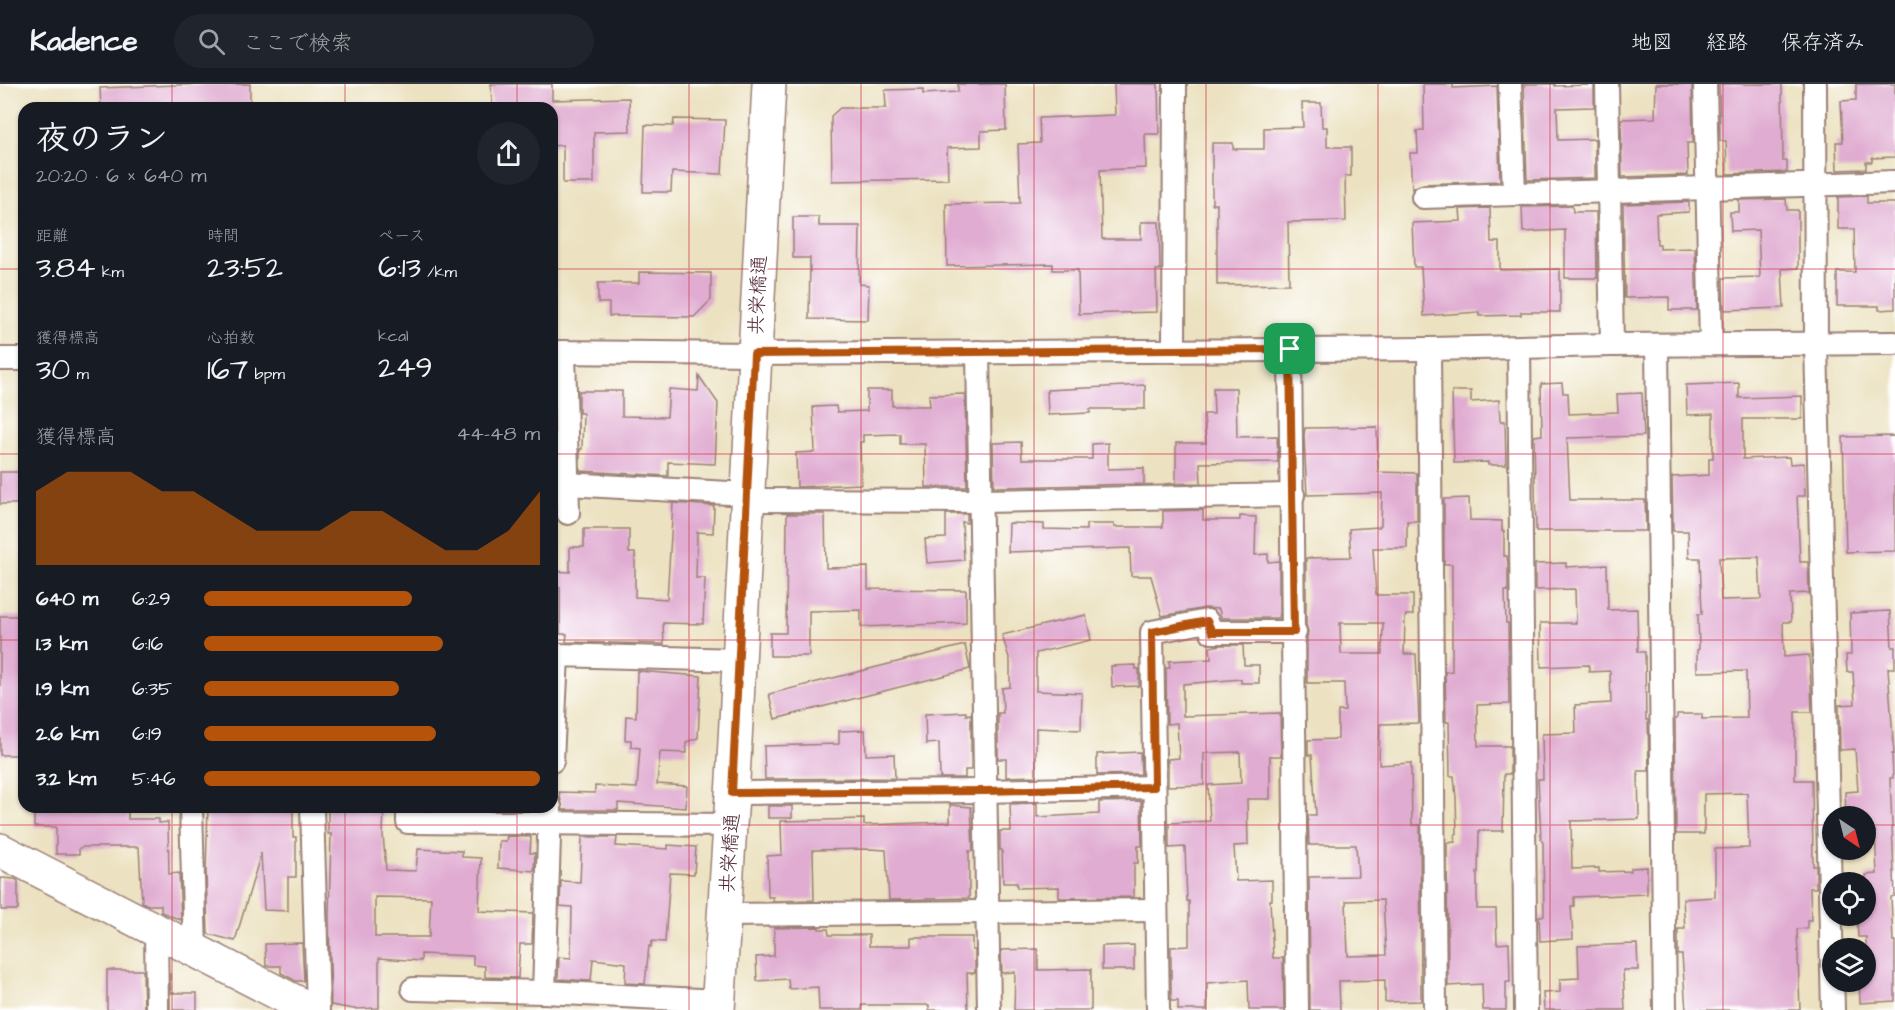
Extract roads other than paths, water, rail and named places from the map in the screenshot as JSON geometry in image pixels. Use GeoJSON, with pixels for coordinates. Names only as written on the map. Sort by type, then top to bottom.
{"type":"FeatureCollection","features":[{"type":"Feature","properties":{"kind":"street","name":"共栄橋通"},"geometry":{"type":"LineString","coordinates":[[718,1005],[731,825],[769,84]]}},
{"type":"Feature","properties":{"kind":"street"},"geometry":{"type":"LineString","coordinates":[[1173,351],[1175,84]]}},
{"type":"Feature","properties":{"kind":"street"},"geometry":{"type":"LineString","coordinates":[[1510,84],[1514,194]]}},
{"type":"Feature","properties":{"kind":"street"},"geometry":{"type":"LineString","coordinates":[[1607,84],[1612,345]]}},
{"type":"Feature","properties":{"kind":"street"},"geometry":{"type":"LineString","coordinates":[[1705,84],[1711,344]]}},
{"type":"Feature","properties":{"kind":"street"},"geometry":{"type":"LineString","coordinates":[[1815,84],[1816,344],[1833,1010]]}},
{"type":"Feature","properties":{"kind":"street"},"geometry":{"type":"LineString","coordinates":[[1423,197],[1895,182]]}},
{"type":"Feature","properties":{"kind":"street"},"geometry":{"type":"LineString","coordinates":[[567,513],[558,352],[754,354],[1895,343]]}},
{"type":"Feature","properties":{"kind":"street"},"geometry":{"type":"LineString","coordinates":[[1657,345],[1665,1010]]}},
{"type":"Feature","properties":{"kind":"street"},"geometry":{"type":"LineString","coordinates":[[1519,348],[1526,1010]]}},
{"type":"Feature","properties":{"kind":"street"},"geometry":{"type":"LineString","coordinates":[[1290,349],[1297,1010]]}},
{"type":"Feature","properties":{"kind":"street"},"geometry":{"type":"LineString","coordinates":[[1429,349],[1435,1010]]}},
{"type":"Feature","properties":{"kind":"street"},"geometry":{"type":"LineString","coordinates":[[978,352],[989,1010]]}},
{"type":"Feature","properties":{"kind":"street"},"geometry":{"type":"LineString","coordinates":[[0,359],[18,359]]}},
{"type":"Feature","properties":{"kind":"street"},"geometry":{"type":"LineString","coordinates":[[567,484],[747,497],[981,501],[1293,495]]}},
{"type":"Feature","properties":{"kind":"street"},"geometry":{"type":"LineString","coordinates":[[1158,1010],[1152,632],[1207,621],[1212,632],[1294,632]]}},
{"type":"Feature","properties":{"kind":"street"},"geometry":{"type":"LineString","coordinates":[[558,655],[739,660]]}},
{"type":"Feature","properties":{"kind":"street"},"geometry":{"type":"LineString","coordinates":[[732,793],[1154,787]]}},
{"type":"Feature","properties":{"kind":"street"},"geometry":{"type":"LineString","coordinates":[[191,813],[195,951]]}},
{"type":"Feature","properties":{"kind":"street"},"geometry":{"type":"LineString","coordinates":[[0,850],[308,1009],[312,813]]}},
{"type":"Feature","properties":{"kind":"street"},"geometry":{"type":"LineString","coordinates":[[408,813],[408,822],[549,815],[731,825]]}},
{"type":"Feature","properties":{"kind":"street"},"geometry":{"type":"LineString","coordinates":[[544,992],[549,815]]}},
{"type":"Feature","properties":{"kind":"street"},"geometry":{"type":"LineString","coordinates":[[725,915],[1156,910]]}},
{"type":"Feature","properties":{"kind":"street"},"geometry":{"type":"LineString","coordinates":[[156,931],[157,1010]]}},
{"type":"Feature","properties":{"kind":"street"},"geometry":{"type":"LineString","coordinates":[[412,989],[544,992],[718,1005]]}}]}
